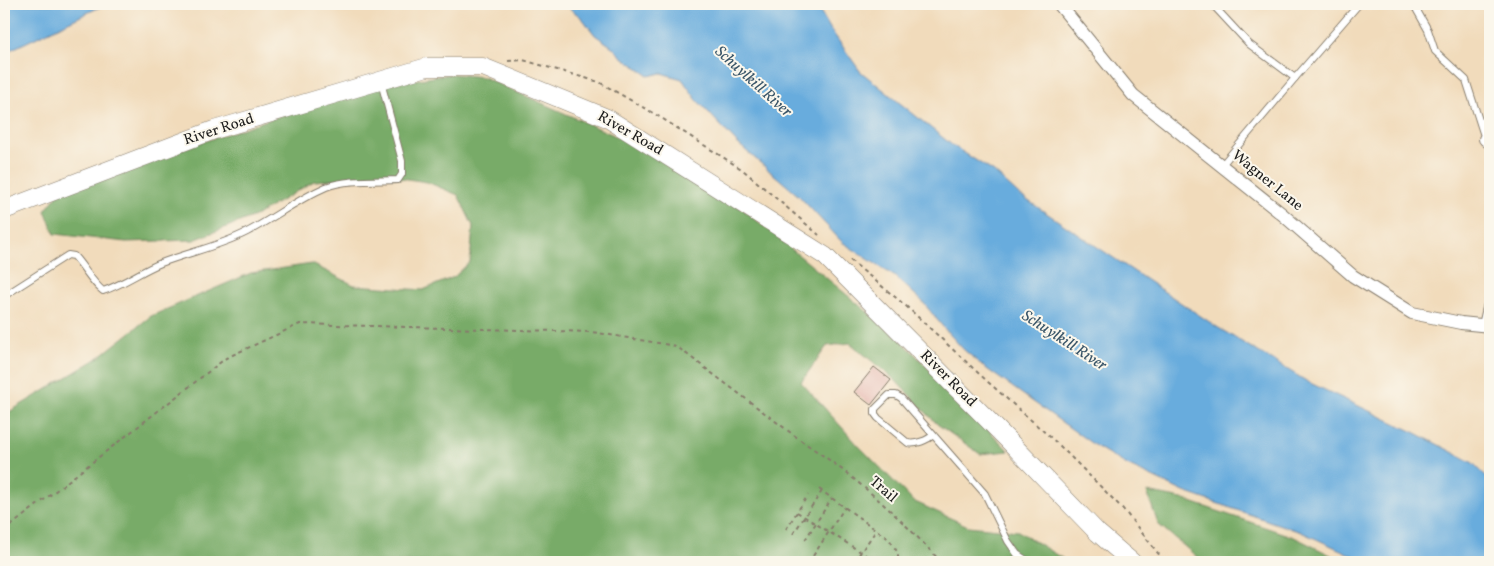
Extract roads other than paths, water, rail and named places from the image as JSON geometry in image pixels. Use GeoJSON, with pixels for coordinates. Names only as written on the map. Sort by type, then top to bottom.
{"type":"FeatureCollection","features":[{"type":"Feature","properties":{"kind":"street","name":"Wagner Lane"},"geometry":{"type":"LineString","coordinates":[[1059,4],[1133,94],[1282,214],[1353,276],[1412,313],[1461,323],[1486,325]]}},
{"type":"Feature","properties":{"kind":"street","name":"River Road"},"geometry":{"type":"LineString","coordinates":[[4,210],[214,130],[427,67],[483,67],[607,118],[817,251],[832,263],[1098,533],[1132,562]]}},
{"type":"Feature","properties":{"kind":"lane"},"geometry":{"type":"LineString","coordinates":[[1212,4],[1249,44],[1295,78]]}},
{"type":"Feature","properties":{"kind":"lane"},"geometry":{"type":"LineString","coordinates":[[1221,166],[1359,4]]}},
{"type":"Feature","properties":{"kind":"lane"},"geometry":{"type":"LineString","coordinates":[[1411,4],[1415,7],[1428,30],[1435,51],[1466,80],[1488,141]]}},
{"type":"Feature","properties":{"kind":"lane"},"geometry":{"type":"LineString","coordinates":[[4,296],[68,255],[74,256],[82,264],[94,284],[103,291],[113,288],[161,264],[247,232],[328,186],[398,180],[402,174],[402,161],[381,81]]}},
{"type":"Feature","properties":{"kind":"lane"},"geometry":{"type":"LineString","coordinates":[[1486,325],[1490,291]]}},
{"type":"Feature","properties":{"kind":"lane"},"geometry":{"type":"LineString","coordinates":[[933,435],[930,438],[912,444],[908,443],[878,418],[875,414],[875,409],[889,395],[896,395],[901,398],[985,494],[1008,541],[1017,554],[1029,562]]}},
{"type":"Feature","properties":{"kind":"water"},"geometry":{"type":"Polygon","coordinates":[[[4,4],[106,4],[4,53],[4,4]]]}},
{"type":"Feature","properties":{"kind":"water","name":"Schuylkill River"},"geometry":{"type":"Polygon","coordinates":[[[564,4],[816,4],[831,30],[860,71],[952,145],[994,172],[1018,194],[1217,327],[1308,382],[1416,433],[1473,463],[1490,480],[1490,562],[1367,562],[1301,532],[1184,492],[1127,465],[1094,445],[984,367],[963,349],[922,301],[897,278],[842,242],[799,196],[737,143],[696,99],[682,79],[661,73],[649,76],[595,35],[582,18],[564,4]]]}}]}
